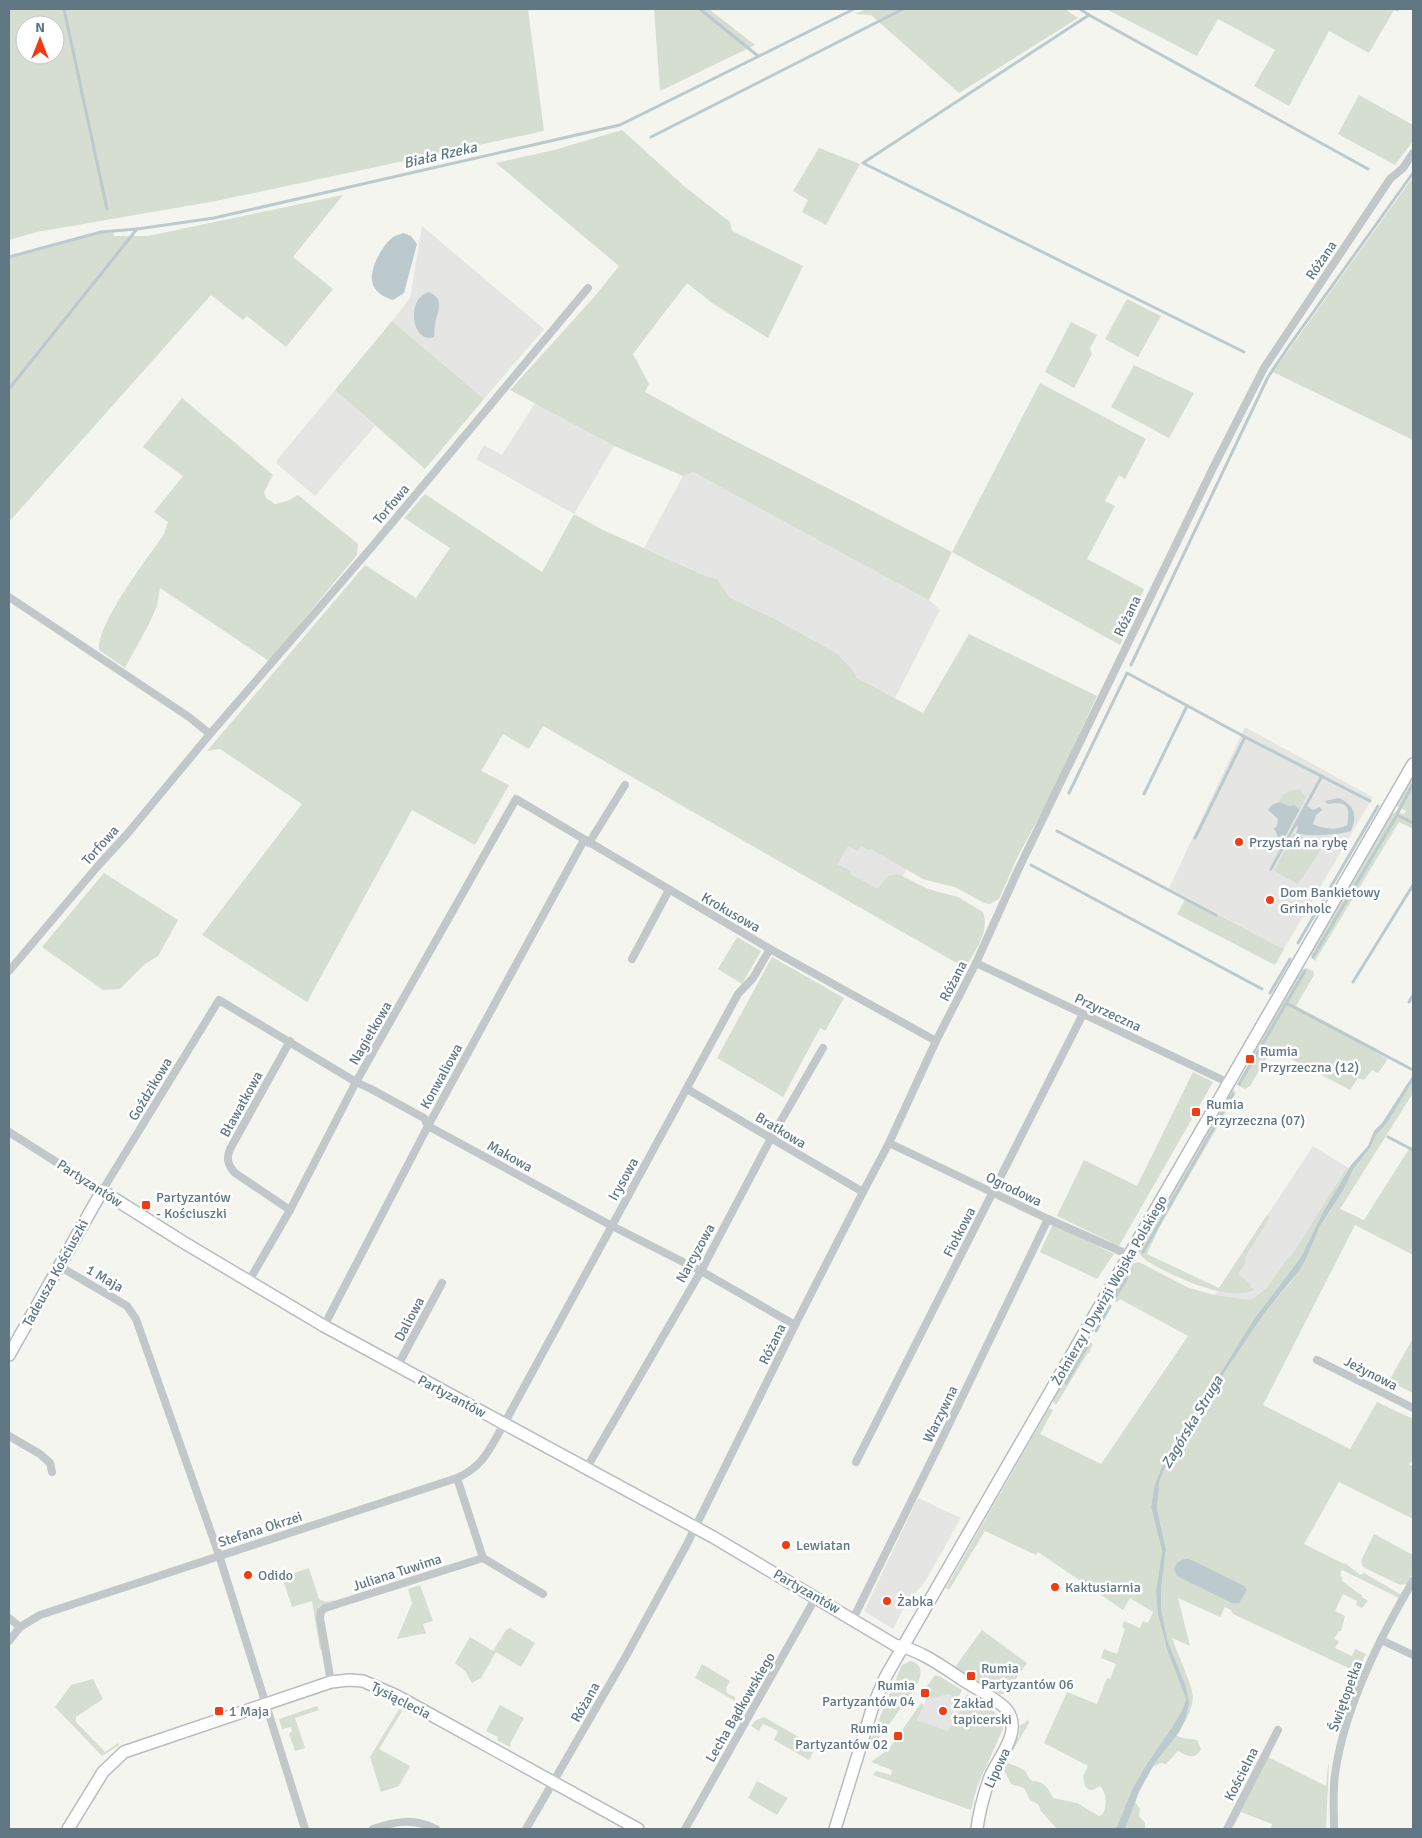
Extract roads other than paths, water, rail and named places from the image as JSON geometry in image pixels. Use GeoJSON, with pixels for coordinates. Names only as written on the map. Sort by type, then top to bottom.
{"type":"FeatureCollection","features":[{"type":"Feature","properties":{"kind":"street","name":"Różana"},"geometry":{"type":"LineString","coordinates":[[526,1829],[626,1656],[695,1528],[862,1192],[889,1143],[936,1041],[976,963],[1019,868],[1213,468],[1264,368],[1390,179],[1403,168],[1413,153]]}},
{"type":"Feature","properties":{"kind":"street","name":"Torfowa"},"geometry":{"type":"LineString","coordinates":[[9,971],[371,548],[588,288]]}},
{"type":"Feature","properties":{"kind":"street"},"geometry":{"type":"LineString","coordinates":[[9,597],[189,717],[210,734]]}},
{"type":"Feature","properties":{"kind":"street","name":"Żołnierzy I Dywizji Wojska Polskiego"},"geometry":{"type":"LineString","coordinates":[[835,1829],[873,1706],[886,1676],[1413,764]]}},
{"type":"Feature","properties":{"kind":"street","name":"Konwaliowa"},"geometry":{"type":"LineString","coordinates":[[324,1326],[428,1126],[587,842],[625,785]]}},
{"type":"Feature","properties":{"kind":"street","name":"Krokusowa"},"geometry":{"type":"LineString","coordinates":[[516,799],[770,949],[936,1041]]}},
{"type":"Feature","properties":{"kind":"street","name":"Nagietkowa"},"geometry":{"type":"LineString","coordinates":[[248,1281],[290,1210],[356,1082],[516,799]]}},
{"type":"Feature","properties":{"kind":"street"},"geometry":{"type":"LineString","coordinates":[[632,959],[669,890]]}},
{"type":"Feature","properties":{"kind":"street","name":"Irysowa"},"geometry":{"type":"LineString","coordinates":[[504,1424],[738,994],[753,978],[770,949]]}},
{"type":"Feature","properties":{"kind":"street","name":"Przyrzeczna"},"geometry":{"type":"LineString","coordinates":[[976,963],[1229,1083]]}},
{"type":"Feature","properties":{"kind":"street","name":"Makowa"},"geometry":{"type":"LineString","coordinates":[[219,1000],[356,1082],[424,1118],[428,1126],[612,1226],[701,1271],[795,1325]]}},
{"type":"Feature","properties":{"kind":"street","name":"Goździkowa"},"geometry":{"type":"LineString","coordinates":[[102,1191],[219,1000]]}},
{"type":"Feature","properties":{"kind":"street","name":"Fiołkowa"},"geometry":{"type":"LineString","coordinates":[[856,1462],[1083,1014]]}},
{"type":"Feature","properties":{"kind":"street","name":"Bławatkowa"},"geometry":{"type":"LineString","coordinates":[[290,1041],[230,1149],[228,1160],[235,1174],[290,1210]]}},
{"type":"Feature","properties":{"kind":"street","name":"Narcyzowa"},"geometry":{"type":"LineString","coordinates":[[586,1469],[701,1271],[771,1138],[823,1048]]}},
{"type":"Feature","properties":{"kind":"street","name":"Bratkowa"},"geometry":{"type":"LineString","coordinates":[[687,1088],[862,1192]]}},
{"type":"Feature","properties":{"kind":"street","name":"Partyzantów"},"geometry":{"type":"LineString","coordinates":[[9,1132],[248,1281],[324,1326],[695,1528],[895,1644],[903,1646]]}},
{"type":"Feature","properties":{"kind":"street","name":"Ogrodowa"},"geometry":{"type":"LineString","coordinates":[[889,1143],[1128,1255]]}},
{"type":"Feature","properties":{"kind":"street","name":"Tadeusza Kościuszki"},"geometry":{"type":"LineString","coordinates":[[9,1355],[102,1191]]}},
{"type":"Feature","properties":{"kind":"street","name":"Warzywna"},"geometry":{"type":"LineString","coordinates":[[853,1618],[1048,1219]]}},
{"type":"Feature","properties":{"kind":"street","name":"1 Maja"},"geometry":{"type":"LineString","coordinates":[[59,1266],[127,1306],[136,1319],[219,1555],[304,1829]]}},
{"type":"Feature","properties":{"kind":"street","name":"Daliowa"},"geometry":{"type":"LineString","coordinates":[[398,1367],[442,1283]]}},
{"type":"Feature","properties":{"kind":"street","name":"Jeżynowa"},"geometry":{"type":"LineString","coordinates":[[1317,1360],[1413,1408]]}},
{"type":"Feature","properties":{"kind":"street","name":"Stefana Okrzei"},"geometry":{"type":"LineString","coordinates":[[9,1641],[20,1627],[40,1615],[457,1478],[468,1473],[480,1463],[504,1424]]}},
{"type":"Feature","properties":{"kind":"street"},"geometry":{"type":"LineString","coordinates":[[9,1436],[40,1454],[50,1464],[52,1472]]}},
{"type":"Feature","properties":{"kind":"street"},"geometry":{"type":"LineString","coordinates":[[457,1478],[483,1558],[543,1594]]}},
{"type":"Feature","properties":{"kind":"street","name":"Juliana Tuwima"},"geometry":{"type":"LineString","coordinates":[[331,1682],[320,1618],[321,1612],[325,1608],[483,1558]]}},
{"type":"Feature","properties":{"kind":"street","name":"Świętopełka"},"geometry":{"type":"LineString","coordinates":[[1334,1829],[1335,1770],[1358,1687],[1413,1581]]}},
{"type":"Feature","properties":{"kind":"street","name":"Lecha Bądkowskiego"},"geometry":{"type":"LineString","coordinates":[[685,1829],[816,1597]]}},
{"type":"Feature","properties":{"kind":"street"},"geometry":{"type":"LineString","coordinates":[[9,1618],[20,1627]]}},
{"type":"Feature","properties":{"kind":"street"},"geometry":{"type":"LineString","coordinates":[[1381,1640],[1413,1655]]}},
{"type":"Feature","properties":{"kind":"street","name":"Lipowa"},"geometry":{"type":"LineString","coordinates":[[903,1646],[910,1648],[988,1696],[1006,1709],[1010,1716],[1012,1725],[1008,1744],[991,1775],[980,1810],[977,1829]]}},
{"type":"Feature","properties":{"kind":"street","name":"Tysiąclecia"},"geometry":{"type":"LineString","coordinates":[[68,1829],[103,1772],[124,1752],[331,1682],[348,1680],[364,1681],[397,1696],[638,1829]]}},
{"type":"Feature","properties":{"kind":"street","name":"Kościelna"},"geometry":{"type":"LineString","coordinates":[[1227,1829],[1278,1730]]}},
{"type":"Feature","properties":{"kind":"street"},"geometry":{"type":"LineString","coordinates":[[373,1829],[411,1821],[426,1824],[436,1829]]}},
{"type":"Feature","properties":{"kind":"water"},"geometry":{"type":"Polygon","coordinates":[[[403,233],[411,236],[417,244],[404,293],[393,300],[382,295],[374,287],[372,282],[373,268],[379,254],[388,242],[393,237],[403,233]]]}},
{"type":"Feature","properties":{"kind":"water"},"geometry":{"type":"Polygon","coordinates":[[[429,292],[437,299],[439,306],[434,337],[426,338],[416,328],[414,311],[421,296],[429,292]]]}},
{"type":"Feature","properties":{"kind":"water"},"geometry":{"type":"Polygon","coordinates":[[[1339,798],[1348,804],[1353,811],[1354,820],[1351,831],[1324,835],[1296,833],[1298,827],[1295,825],[1306,805],[1313,810],[1320,807],[1322,810],[1316,815],[1313,824],[1330,829],[1347,825],[1348,809],[1346,806],[1340,803],[1328,804],[1325,801],[1339,798]]]}},
{"type":"Feature","properties":{"kind":"water"},"geometry":{"type":"Polygon","coordinates":[[[1279,802],[1289,806],[1294,805],[1300,809],[1285,837],[1278,837],[1274,828],[1277,826],[1278,819],[1268,810],[1272,805],[1279,802]]]}},
{"type":"Feature","properties":{"kind":"water","name":"Zagórska Struga"},"geometry":{"type":"Polygon","coordinates":[[[1413,1075],[1413,1081],[1387,1123],[1376,1135],[1370,1148],[1354,1168],[1344,1189],[1320,1226],[1306,1259],[1298,1272],[1264,1314],[1226,1370],[1164,1470],[1160,1480],[1157,1508],[1166,1550],[1161,1589],[1161,1609],[1168,1642],[1185,1684],[1189,1703],[1185,1720],[1179,1732],[1154,1764],[1139,1792],[1125,1829],[1116,1829],[1133,1788],[1182,1711],[1186,1699],[1167,1649],[1158,1614],[1156,1591],[1162,1552],[1151,1507],[1154,1487],[1161,1469],[1254,1319],[1301,1257],[1324,1210],[1351,1165],[1368,1146],[1374,1131],[1382,1123],[1413,1075]]]}},
{"type":"Feature","properties":{"kind":"water"},"geometry":{"type":"Polygon","coordinates":[[[1184,1559],[1190,1559],[1244,1586],[1247,1590],[1239,1603],[1232,1603],[1177,1576],[1174,1569],[1177,1563],[1184,1559]]]}},
{"type":"Feature","properties":{"kind":"waterway"},"geometry":{"type":"LineString","coordinates":[[64,9],[107,209]]}},
{"type":"Feature","properties":{"kind":"waterway"},"geometry":{"type":"LineString","coordinates":[[700,9],[758,56]]}},
{"type":"Feature","properties":{"kind":"waterway","name":"Biała Rzeka"},"geometry":{"type":"LineString","coordinates":[[9,257],[101,232],[214,218],[620,125],[854,9]]}},
{"type":"Feature","properties":{"kind":"waterway"},"geometry":{"type":"LineString","coordinates":[[651,137],[903,9]]}},
{"type":"Feature","properties":{"kind":"waterway"},"geometry":{"type":"LineString","coordinates":[[1080,9],[1368,169]]}},
{"type":"Feature","properties":{"kind":"waterway"},"geometry":{"type":"LineString","coordinates":[[1089,15],[863,163],[1244,352]]}},
{"type":"Feature","properties":{"kind":"waterway"},"geometry":{"type":"LineString","coordinates":[[1131,665],[1268,377],[1413,173]]}},
{"type":"Feature","properties":{"kind":"waterway"},"geometry":{"type":"LineString","coordinates":[[9,389],[137,229]]}},
{"type":"Feature","properties":{"kind":"waterway"},"geometry":{"type":"LineString","coordinates":[[1069,793],[1127,673],[1245,737],[1370,801]]}},
{"type":"Feature","properties":{"kind":"waterway"},"geometry":{"type":"LineString","coordinates":[[1144,794],[1187,706]]}},
{"type":"Feature","properties":{"kind":"waterway"},"geometry":{"type":"LineString","coordinates":[[1195,838],[1245,737]]}},
{"type":"Feature","properties":{"kind":"waterway"},"geometry":{"type":"LineString","coordinates":[[1271,869],[1322,776]]}},
{"type":"Feature","properties":{"kind":"waterway"},"geometry":{"type":"LineString","coordinates":[[1397,814],[1413,784]]}},
{"type":"Feature","properties":{"kind":"waterway"},"geometry":{"type":"LineString","coordinates":[[1298,943],[1378,806]]}},
{"type":"Feature","properties":{"kind":"waterway"},"geometry":{"type":"LineString","coordinates":[[1313,957],[1397,815],[1413,823]]}},
{"type":"Feature","properties":{"kind":"waterway"},"geometry":{"type":"LineString","coordinates":[[1057,831],[1216,915]]}},
{"type":"Feature","properties":{"kind":"waterway"},"geometry":{"type":"LineString","coordinates":[[1031,865],[1262,989]]}},
{"type":"Feature","properties":{"kind":"waterway"},"geometry":{"type":"LineString","coordinates":[[1353,982],[1413,885]]}},
{"type":"Feature","properties":{"kind":"waterway"},"geometry":{"type":"LineString","coordinates":[[1270,993],[1290,959]]}},
{"type":"Feature","properties":{"kind":"waterway"},"geometry":{"type":"LineString","coordinates":[[1239,1084],[1305,971]]}},
{"type":"Feature","properties":{"kind":"waterway"},"geometry":{"type":"LineString","coordinates":[[1409,1002],[1413,995]]}},
{"type":"Feature","properties":{"kind":"waterway"},"geometry":{"type":"LineString","coordinates":[[1286,1003],[1413,1070]]}},
{"type":"Feature","properties":{"kind":"waterway"},"geometry":{"type":"LineString","coordinates":[[1143,1252],[1233,1094]]}},
{"type":"Feature","properties":{"kind":"waterway"},"geometry":{"type":"LineString","coordinates":[[1388,1137],[1413,1150]]}},
{"type":"Feature","properties":{"kind":"waterway"},"geometry":{"type":"LineString","coordinates":[[1114,1299],[1127,1278]]}},
{"type":"Feature","properties":{"kind":"waterway"},"geometry":{"type":"LineString","coordinates":[[1096,1331],[1110,1306]]}},
{"type":"Feature","properties":{"kind":"waterway"},"geometry":{"type":"LineString","coordinates":[[1066,1383],[1089,1343]]}},
{"type":"Feature","properties":{"kind":"place","name":"Przystań na rybę"},"geometry":{"type":"Point","coordinates":[1239,842]}},
{"type":"Feature","properties":{"kind":"place","name":"Dom Bankietowy Grinholc"},"geometry":{"type":"Point","coordinates":[1270,900]}},
{"type":"Feature","properties":{"kind":"place","name":"Rumia Przyrzeczna (12)"},"geometry":{"type":"Point","coordinates":[1250,1059]}},
{"type":"Feature","properties":{"kind":"place","name":"Rumia Przyrzeczna (07)"},"geometry":{"type":"Point","coordinates":[1196,1112]}},
{"type":"Feature","properties":{"kind":"place","name":"Partyzantów - Kościuszki"},"geometry":{"type":"Point","coordinates":[146,1205]}},
{"type":"Feature","properties":{"kind":"place","name":"Lewiatan"},"geometry":{"type":"Point","coordinates":[786,1545]}},
{"type":"Feature","properties":{"kind":"place","name":"Odido"},"geometry":{"type":"Point","coordinates":[248,1575]}},
{"type":"Feature","properties":{"kind":"place","name":"Kaktusiarnia"},"geometry":{"type":"Point","coordinates":[1055,1587]}},
{"type":"Feature","properties":{"kind":"place","name":"Żabka"},"geometry":{"type":"Point","coordinates":[887,1601]}},
{"type":"Feature","properties":{"kind":"place","name":"Rumia Partyzantów 06"},"geometry":{"type":"Point","coordinates":[971,1676]}},
{"type":"Feature","properties":{"kind":"place","name":"Rumia Partyzantów 04"},"geometry":{"type":"Point","coordinates":[925,1693]}},
{"type":"Feature","properties":{"kind":"place","name":"1 Maja"},"geometry":{"type":"Point","coordinates":[219,1711]}},
{"type":"Feature","properties":{"kind":"place","name":"Zakład tapicerski"},"geometry":{"type":"Point","coordinates":[943,1711]}},
{"type":"Feature","properties":{"kind":"place","name":"Rumia Partyzantów 02"},"geometry":{"type":"Point","coordinates":[898,1736]}}]}
